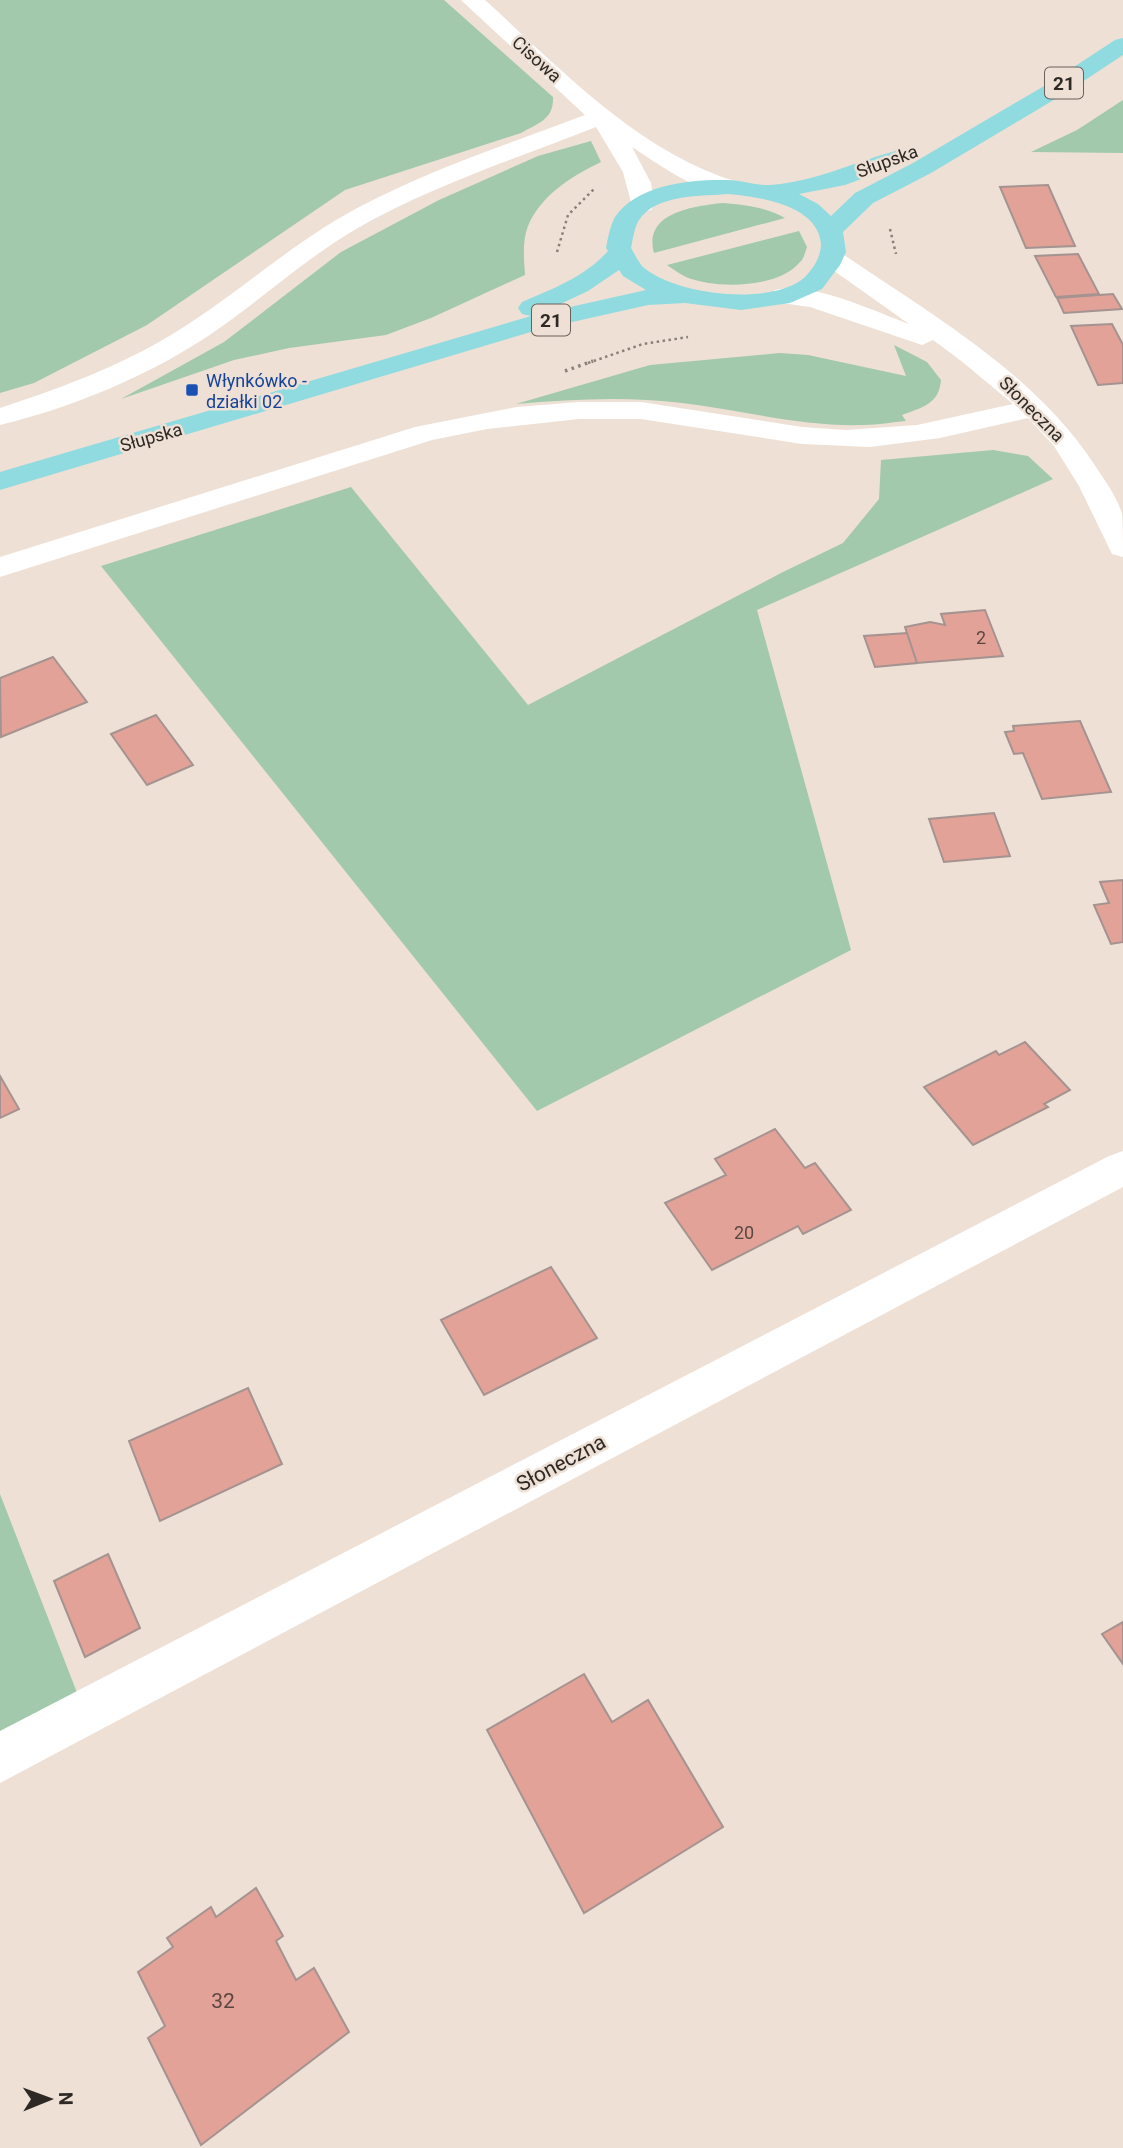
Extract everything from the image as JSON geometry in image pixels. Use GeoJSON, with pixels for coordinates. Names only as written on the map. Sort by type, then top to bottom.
{"type":"FeatureCollection","features":[{"type":"Feature","properties":{"kind":"main road","name":"Słupska"},"geometry":{"type":"LineString","coordinates":[[830,231],[864,198],[922,168],[1059,87],[1123,45]]}},
{"type":"Feature","properties":{"kind":"main road","name":"Słupska"},"geometry":{"type":"LineString","coordinates":[[767,193],[836,180],[1003,119]]}},
{"type":"Feature","properties":{"kind":"main road","name":"21"},"geometry":{"type":"LineString","coordinates":[[642,205],[678,191],[729,187],[767,193]]}},
{"type":"Feature","properties":{"kind":"main road"},"geometry":{"type":"LineString","coordinates":[[767,193],[792,200],[809,209],[830,231],[834,248],[832,258]]}},
{"type":"Feature","properties":{"kind":"main road"},"geometry":{"type":"LineString","coordinates":[[642,205],[623,225],[620,253],[633,273],[681,296]]}},
{"type":"Feature","properties":{"kind":"main road","name":"Słupska"},"geometry":{"type":"LineString","coordinates":[[423,355],[575,288],[607,269],[620,253]]}},
{"type":"Feature","properties":{"kind":"main road","name":"21"},"geometry":{"type":"LineString","coordinates":[[681,296],[726,302],[784,296],[817,280],[827,270],[832,258]]}},
{"type":"Feature","properties":{"kind":"main road","name":"Słupska"},"geometry":{"type":"LineString","coordinates":[[0,481],[534,323],[623,302],[681,296]]}},
{"type":"Feature","properties":{"kind":"street","name":"Cisowa"},"geometry":{"type":"LineString","coordinates":[[472,0],[601,117],[684,170],[729,187]]}},
{"type":"Feature","properties":{"kind":"street","name":"Cisowa"},"geometry":{"type":"LineString","coordinates":[[601,117],[639,181],[643,193],[642,205]]}},
{"type":"Feature","properties":{"kind":"street"},"geometry":{"type":"LineString","coordinates":[[0,417],[74,392],[181,341],[320,241],[391,200],[466,168],[601,117]]}},
{"type":"Feature","properties":{"kind":"street","name":"Słoneczna"},"geometry":{"type":"LineString","coordinates":[[832,258],[970,354],[1034,408],[1065,441],[1087,475],[1123,547]]}},
{"type":"Feature","properties":{"kind":"street","name":"Słoneczna"},"geometry":{"type":"LineString","coordinates":[[784,296],[838,307],[970,354]]}},
{"type":"Feature","properties":{"kind":"street"},"geometry":{"type":"LineString","coordinates":[[0,567],[425,433],[467,423],[568,409],[617,409],[670,413],[790,433],[845,439],[928,431],[1034,408]]}},
{"type":"Feature","properties":{"kind":"street","name":"Słoneczna"},"geometry":{"type":"LineString","coordinates":[[0,1758],[1123,1168]]}},
{"type":"Feature","properties":{"kind":"green space"},"geometry":{"type":"Polygon","coordinates":[[[0,0],[444,0],[553,97],[553,104],[544,120],[521,133],[345,190],[147,325],[34,383],[0,393],[0,0]]]}},
{"type":"Feature","properties":{"kind":"green space"},"geometry":{"type":"Polygon","coordinates":[[[1123,100],[1123,153],[1031,152],[1077,130],[1123,100]]]}},
{"type":"Feature","properties":{"kind":"green space"},"geometry":{"type":"Polygon","coordinates":[[[591,141],[601,162],[558,188],[541,205],[528,226],[524,244],[525,275],[431,318],[386,335],[289,348],[234,360],[121,399],[224,342],[341,252],[439,200],[538,156],[591,141]]]}},
{"type":"Feature","properties":{"kind":"green space"},"geometry":{"type":"Polygon","coordinates":[[[723,203],[763,209],[785,218],[654,253],[653,239],[656,228],[664,220],[686,209],[723,203]]]}},
{"type":"Feature","properties":{"kind":"green space"},"geometry":{"type":"Polygon","coordinates":[[[799,231],[807,247],[801,261],[790,271],[762,282],[713,284],[686,277],[667,265],[799,231]]]}},
{"type":"Feature","properties":{"kind":"green space"},"geometry":{"type":"Polygon","coordinates":[[[894,345],[927,362],[941,380],[937,394],[929,404],[902,415],[906,421],[841,425],[682,403],[620,399],[516,404],[650,365],[780,353],[808,355],[906,376],[894,345]]]}},
{"type":"Feature","properties":{"kind":"green space"},"geometry":{"type":"Polygon","coordinates":[[[993,450],[1028,456],[1053,479],[757,610],[851,950],[537,1111],[101,566],[351,487],[528,705],[843,543],[879,499],[881,460],[993,450]]]}},
{"type":"Feature","properties":{"kind":"green space"},"geometry":{"type":"Polygon","coordinates":[[[0,1494],[81,1703],[0,1742],[0,1494]]]}},
{"type":"Feature","properties":{"kind":"building"},"geometry":{"type":"Polygon","coordinates":[[[1048,185],[1075,246],[1026,248],[1000,187],[1048,185]]]}},
{"type":"Feature","properties":{"kind":"building"},"geometry":{"type":"Polygon","coordinates":[[[1078,254],[1099,294],[1056,297],[1035,256],[1078,254]]]}},
{"type":"Feature","properties":{"kind":"building"},"geometry":{"type":"Polygon","coordinates":[[[1113,294],[1122,309],[1064,313],[1057,298],[1113,294]]]}},
{"type":"Feature","properties":{"kind":"building"},"geometry":{"type":"Polygon","coordinates":[[[1112,324],[1123,345],[1123,383],[1098,385],[1071,326],[1112,324]]]}},
{"type":"Feature","properties":{"kind":"building"},"geometry":{"type":"Polygon","coordinates":[[[985,610],[1003,656],[917,663],[905,627],[930,622],[945,625],[941,614],[985,610]]]}},
{"type":"Feature","properties":{"kind":"building"},"geometry":{"type":"Polygon","coordinates":[[[907,633],[917,663],[875,667],[864,636],[907,633]]]}},
{"type":"Feature","properties":{"kind":"building"},"geometry":{"type":"Polygon","coordinates":[[[53,657],[87,702],[1,737],[0,678],[53,657]]]}},
{"type":"Feature","properties":{"kind":"building"},"geometry":{"type":"Polygon","coordinates":[[[156,715],[193,765],[147,785],[111,734],[156,715]]]}},
{"type":"Feature","properties":{"kind":"building"},"geometry":{"type":"Polygon","coordinates":[[[1080,721],[1111,792],[1042,799],[1023,753],[1014,754],[1005,732],[1014,731],[1013,726],[1080,721]]]}},
{"type":"Feature","properties":{"kind":"building"},"geometry":{"type":"Polygon","coordinates":[[[994,813],[1010,856],[944,862],[929,819],[994,813]]]}},
{"type":"Feature","properties":{"kind":"building"},"geometry":{"type":"Polygon","coordinates":[[[1123,880],[1123,942],[1111,944],[1094,905],[1109,903],[1100,882],[1123,880]]]}},
{"type":"Feature","properties":{"kind":"building"},"geometry":{"type":"Polygon","coordinates":[[[1025,1042],[1070,1090],[1044,1104],[1048,1107],[973,1145],[924,1087],[996,1051],[999,1055],[1025,1042]]]}},
{"type":"Feature","properties":{"kind":"building"},"geometry":{"type":"Polygon","coordinates":[[[0,1076],[19,1109],[0,1118],[0,1076]]]}},
{"type":"Feature","properties":{"kind":"building"},"geometry":{"type":"Polygon","coordinates":[[[775,1129],[805,1168],[815,1163],[851,1210],[803,1234],[798,1226],[712,1270],[665,1203],[726,1175],[715,1159],[775,1129]]]}},
{"type":"Feature","properties":{"kind":"building"},"geometry":{"type":"Polygon","coordinates":[[[551,1267],[597,1338],[484,1395],[441,1320],[551,1267]]]}},
{"type":"Feature","properties":{"kind":"building"},"geometry":{"type":"Polygon","coordinates":[[[248,1388],[282,1464],[160,1521],[129,1441],[248,1388]]]}},
{"type":"Feature","properties":{"kind":"building"},"geometry":{"type":"Polygon","coordinates":[[[108,1554],[140,1628],[85,1657],[54,1581],[108,1554]]]}},
{"type":"Feature","properties":{"kind":"building"},"geometry":{"type":"Polygon","coordinates":[[[1123,1622],[1123,1664],[1102,1634],[1123,1622]]]}},
{"type":"Feature","properties":{"kind":"building"},"geometry":{"type":"Polygon","coordinates":[[[584,1674],[612,1722],[648,1700],[723,1827],[584,1913],[487,1730],[584,1674]]]}},
{"type":"Feature","properties":{"kind":"building"},"geometry":{"type":"Polygon","coordinates":[[[256,1888],[283,1936],[276,1941],[296,1980],[314,1968],[349,2032],[201,2145],[148,2038],[165,2026],[138,1972],[173,1947],[167,1938],[211,1907],[216,1917],[256,1888]]]}},
{"type":"Feature","properties":{"kind":"place","name":"Włynkówko - działki 02"},"geometry":{"type":"Point","coordinates":[192,390]}}]}
